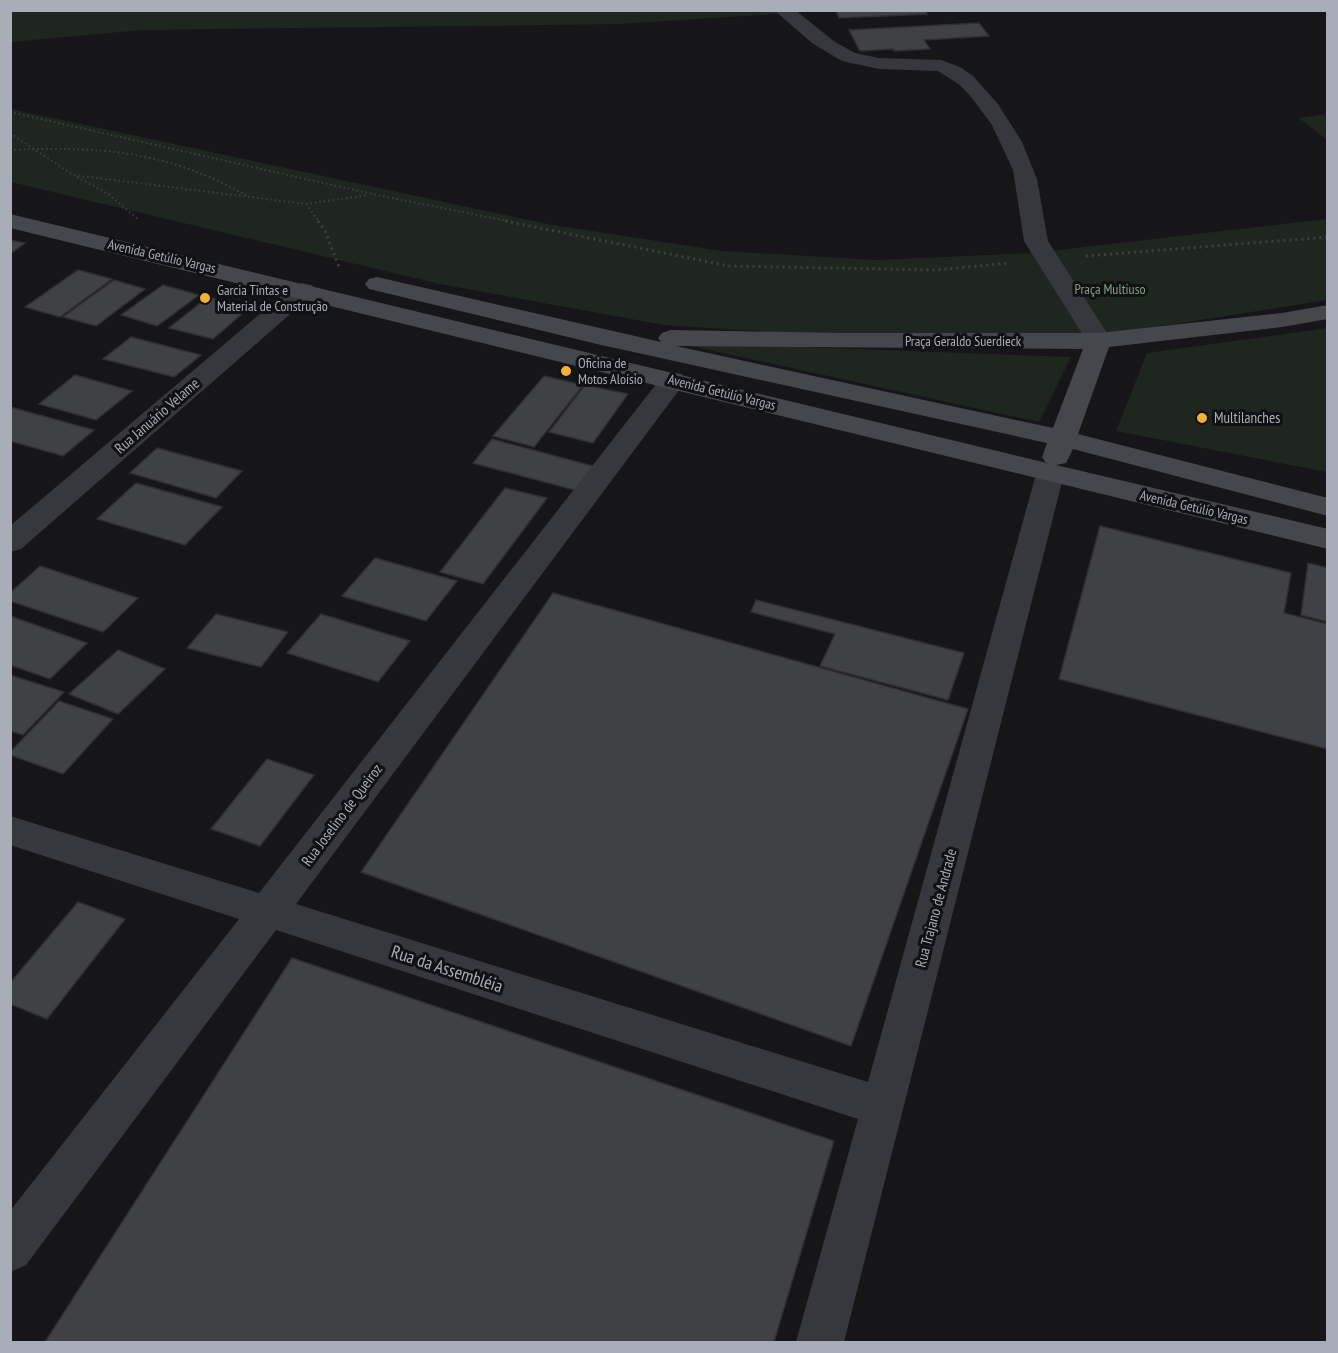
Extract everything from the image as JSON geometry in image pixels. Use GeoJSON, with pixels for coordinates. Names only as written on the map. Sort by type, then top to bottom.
{"type":"FeatureCollection","features":[{"type":"Feature","properties":{"kind":"main road","name":"Avenida Getúlio Vargas"},"geometry":{"type":"LineString","coordinates":[[10,198],[597,336],[1062,438],[1328,507]]}},
{"type":"Feature","properties":{"kind":"main road","name":"Avenida Getúlio Vargas"},"geometry":{"type":"LineString","coordinates":[[10,221],[673,380],[1050,474],[1328,539]]}},
{"type":"Feature","properties":{"kind":"main road","name":"Praça Geraldo Suerdieck"},"geometry":{"type":"LineString","coordinates":[[597,336],[840,342],[1099,341],[1282,320],[1328,312]]}},
{"type":"Feature","properties":{"kind":"main road"},"geometry":{"type":"LineString","coordinates":[[1050,474],[1099,341]]}},
{"type":"Feature","properties":{"kind":"street"},"geometry":{"type":"LineString","coordinates":[[783,10],[842,54],[858,60],[940,66],[959,74],[988,105],[1017,153],[1024,171],[1031,204],[1031,226],[1036,241],[1099,341]]}},
{"type":"Feature","properties":{"kind":"street","name":"Rua Januário Velame"},"geometry":{"type":"LineString","coordinates":[[10,542],[303,290]]}},
{"type":"Feature","properties":{"kind":"street","name":"Rua Joselino de Queiroz"},"geometry":{"type":"LineString","coordinates":[[10,1249],[673,380]]}},
{"type":"Feature","properties":{"kind":"street","name":"Rua Trajano de Andrade"},"geometry":{"type":"LineString","coordinates":[[820,1342],[1050,474]]}},
{"type":"Feature","properties":{"kind":"street","name":"Rua da Assembléia"},"geometry":{"type":"LineString","coordinates":[[10,830],[884,1107]]}},
{"type":"Feature","properties":{"kind":"path"},"geometry":{"type":"LineString","coordinates":[[10,112],[372,194],[729,266],[936,270],[1328,237]]}},
{"type":"Feature","properties":{"kind":"path"},"geometry":{"type":"LineString","coordinates":[[10,133],[73,175],[106,193],[135,215],[145,230]]}},
{"type":"Feature","properties":{"kind":"path"},"geometry":{"type":"LineString","coordinates":[[10,150],[123,151],[154,156],[196,169],[226,182],[250,198]]}},
{"type":"Feature","properties":{"kind":"path"},"geometry":{"type":"LineString","coordinates":[[73,175],[306,204],[372,194]]}},
{"type":"Feature","properties":{"kind":"path"},"geometry":{"type":"LineString","coordinates":[[306,204],[325,231],[350,278]]}},
{"type":"Feature","properties":{"kind":"green space"},"geometry":{"type":"Polygon","coordinates":[[[11,10],[820,11],[620,24],[142,30],[11,42],[11,10]]]}},
{"type":"Feature","properties":{"kind":"green space","name":"Praça Multiuso"},"geometry":{"type":"Polygon","coordinates":[[[11,109],[547,224],[722,251],[876,260],[1033,253],[1327,219],[1327,300],[1118,333],[865,338],[664,325],[440,284],[11,182],[11,109]]]}},
{"type":"Feature","properties":{"kind":"green space"},"geometry":{"type":"Polygon","coordinates":[[[1327,114],[1327,140],[1299,118],[1327,114]]]}},
{"type":"Feature","properties":{"kind":"green space"},"geometry":{"type":"Polygon","coordinates":[[[1327,328],[1327,472],[1116,431],[1147,353],[1327,328]]]}},
{"type":"Feature","properties":{"kind":"green space"},"geometry":{"type":"Polygon","coordinates":[[[672,342],[1071,357],[1039,422],[672,342]]]}},
{"type":"Feature","properties":{"kind":"building"},"geometry":{"type":"Polygon","coordinates":[[[836,10],[925,10],[927,14],[839,18],[836,10]]]}},
{"type":"Feature","properties":{"kind":"building"},"geometry":{"type":"Polygon","coordinates":[[[979,23],[989,36],[924,40],[930,49],[894,51],[893,49],[860,51],[849,30],[979,23]]]}},
{"type":"Feature","properties":{"kind":"building"},"geometry":{"type":"Polygon","coordinates":[[[10,240],[25,243],[10,254],[10,240]]]}},
{"type":"Feature","properties":{"kind":"building"},"geometry":{"type":"Polygon","coordinates":[[[78,270],[112,279],[60,317],[25,307],[78,270]]]}},
{"type":"Feature","properties":{"kind":"building"},"geometry":{"type":"Polygon","coordinates":[[[114,280],[145,289],[96,326],[63,317],[114,280]]]}},
{"type":"Feature","properties":{"kind":"building"},"geometry":{"type":"Polygon","coordinates":[[[163,285],[199,295],[157,326],[121,315],[163,285]]]}},
{"type":"Feature","properties":{"kind":"building"},"geometry":{"type":"Polygon","coordinates":[[[208,297],[250,307],[213,339],[169,328],[208,297]]]}},
{"type":"Feature","properties":{"kind":"building"},"geometry":{"type":"Polygon","coordinates":[[[131,337],[201,355],[174,377],[103,359],[131,337]]]}},
{"type":"Feature","properties":{"kind":"building"},"geometry":{"type":"Polygon","coordinates":[[[75,375],[132,391],[96,420],[39,404],[75,375]]]}},
{"type":"Feature","properties":{"kind":"building"},"geometry":{"type":"Polygon","coordinates":[[[544,376],[583,385],[534,447],[493,436],[544,376]]]}},
{"type":"Feature","properties":{"kind":"building"},"geometry":{"type":"Polygon","coordinates":[[[585,385],[628,394],[593,443],[549,432],[585,385]]]}},
{"type":"Feature","properties":{"kind":"building"},"geometry":{"type":"Polygon","coordinates":[[[10,407],[94,430],[63,456],[10,441],[10,407]]]}},
{"type":"Feature","properties":{"kind":"building"},"geometry":{"type":"Polygon","coordinates":[[[492,439],[596,467],[578,491],[473,463],[492,439]]]}},
{"type":"Feature","properties":{"kind":"building"},"geometry":{"type":"Polygon","coordinates":[[[157,448],[242,471],[216,498],[130,473],[157,448]]]}},
{"type":"Feature","properties":{"kind":"building"},"geometry":{"type":"Polygon","coordinates":[[[136,483],[222,507],[185,545],[97,519],[136,483]]]}},
{"type":"Feature","properties":{"kind":"building"},"geometry":{"type":"Polygon","coordinates":[[[505,488],[547,498],[483,584],[440,572],[505,488]]]}},
{"type":"Feature","properties":{"kind":"building"},"geometry":{"type":"Polygon","coordinates":[[[1100,526],[1291,573],[1284,613],[1328,624],[1328,749],[1059,679],[1100,526]]]}},
{"type":"Feature","properties":{"kind":"building"},"geometry":{"type":"Polygon","coordinates":[[[375,558],[457,581],[426,621],[342,596],[375,558]]]}},
{"type":"Feature","properties":{"kind":"building"},"geometry":{"type":"Polygon","coordinates":[[[1308,563],[1328,568],[1328,622],[1301,615],[1308,563]]]}},
{"type":"Feature","properties":{"kind":"building"},"geometry":{"type":"Polygon","coordinates":[[[40,566],[138,598],[103,632],[10,601],[10,593],[40,566]]]}},
{"type":"Feature","properties":{"kind":"building"},"geometry":{"type":"Polygon","coordinates":[[[553,593],[968,709],[851,1046],[361,872],[553,593]]]}},
{"type":"Feature","properties":{"kind":"building"},"geometry":{"type":"Polygon","coordinates":[[[756,600],[964,653],[948,700],[820,666],[835,634],[751,612],[756,600]]]}},
{"type":"Feature","properties":{"kind":"building"},"geometry":{"type":"Polygon","coordinates":[[[216,614],[288,632],[261,667],[187,648],[216,614]]]}},
{"type":"Feature","properties":{"kind":"building"},"geometry":{"type":"Polygon","coordinates":[[[321,614],[410,641],[378,682],[287,653],[321,614]]]}},
{"type":"Feature","properties":{"kind":"building"},"geometry":{"type":"Polygon","coordinates":[[[10,616],[87,643],[50,679],[10,665],[10,616]]]}},
{"type":"Feature","properties":{"kind":"building"},"geometry":{"type":"Polygon","coordinates":[[[118,650],[165,669],[118,714],[69,694],[118,650]]]}},
{"type":"Feature","properties":{"kind":"building"},"geometry":{"type":"Polygon","coordinates":[[[10,675],[64,692],[23,735],[10,731],[10,675]]]}},
{"type":"Feature","properties":{"kind":"building"},"geometry":{"type":"Polygon","coordinates":[[[59,701],[113,719],[63,774],[10,755],[10,752],[59,701]]]}},
{"type":"Feature","properties":{"kind":"building"},"geometry":{"type":"Polygon","coordinates":[[[267,759],[314,775],[260,846],[211,829],[267,759]]]}},
{"type":"Feature","properties":{"kind":"building"},"geometry":{"type":"Polygon","coordinates":[[[78,902],[125,919],[47,1019],[10,1004],[10,983],[78,902]]]}},
{"type":"Feature","properties":{"kind":"building"},"geometry":{"type":"Polygon","coordinates":[[[292,958],[834,1141],[774,1342],[45,1342],[292,958]]]}},
{"type":"Feature","properties":{"kind":"place","name":"Garcia Tintas e Material de Construção"},"geometry":{"type":"Point","coordinates":[205,298]}},
{"type":"Feature","properties":{"kind":"place","name":"Oficina de Motos Aloísio"},"geometry":{"type":"Point","coordinates":[566,371]}},
{"type":"Feature","properties":{"kind":"place","name":"Multilanches"},"geometry":{"type":"Point","coordinates":[1202,418]}}]}
